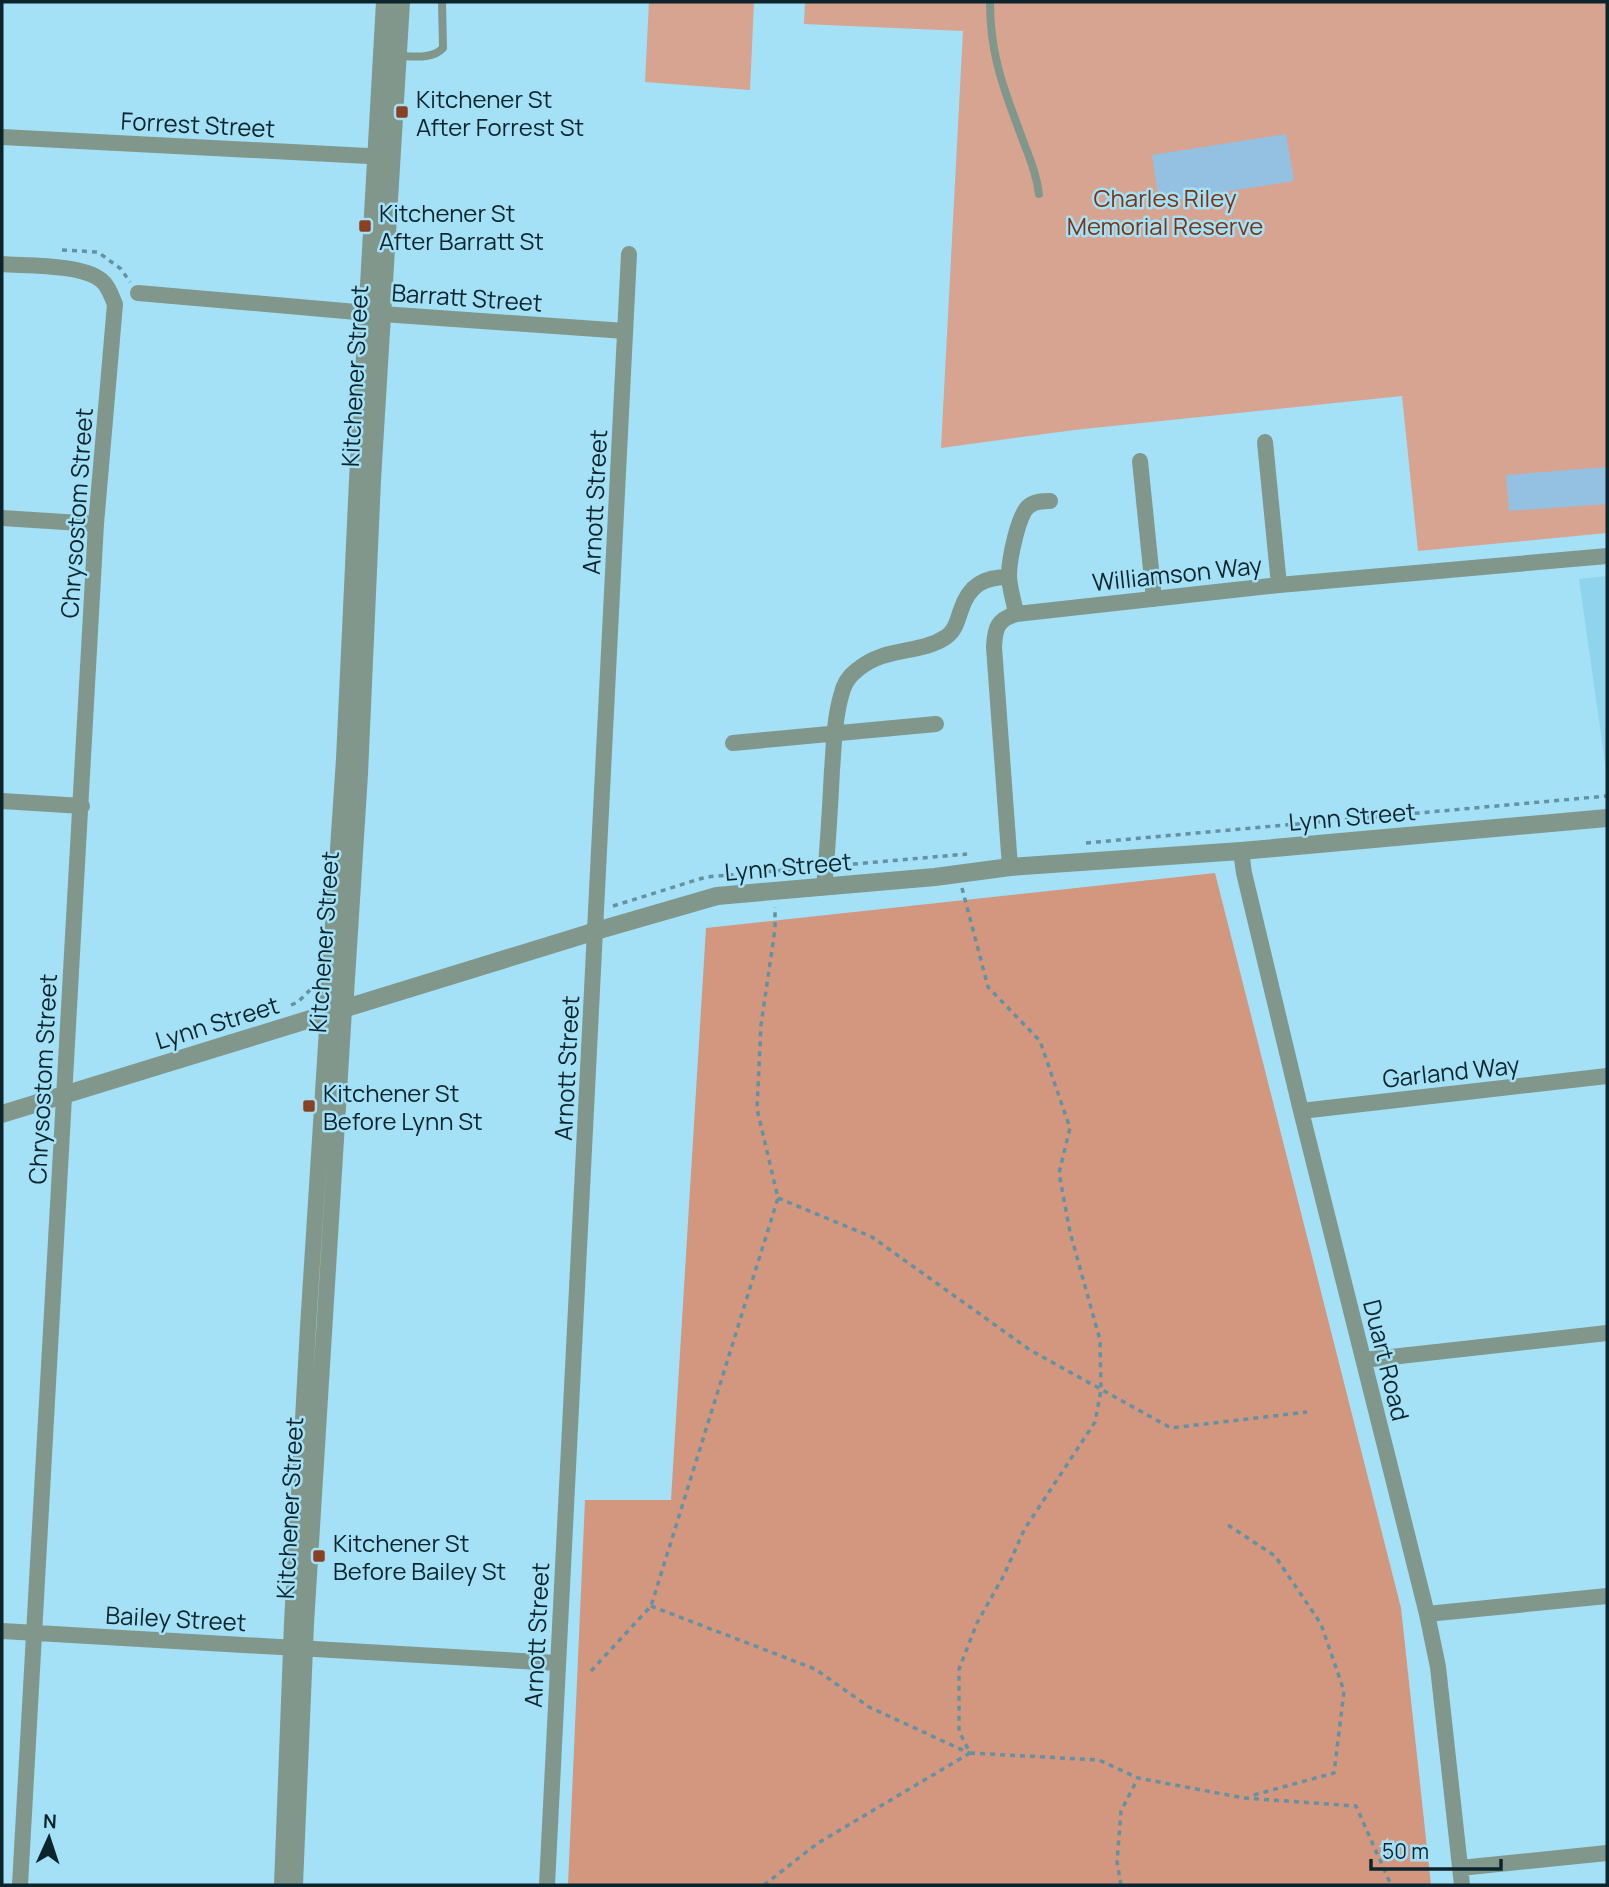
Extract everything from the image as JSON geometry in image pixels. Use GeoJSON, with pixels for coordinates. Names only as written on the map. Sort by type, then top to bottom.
{"type":"FeatureCollection","features":[{"type":"Feature","properties":{"kind":"street","name":"Kitchener Street"},"geometry":{"type":"LineString","coordinates":[[385,2],[385,157]]}},
{"type":"Feature","properties":{"kind":"street","name":"Kitchener Street"},"geometry":{"type":"LineString","coordinates":[[295,1885],[298,1648],[308,1327],[336,1012],[358,480],[401,2]]}},
{"type":"Feature","properties":{"kind":"street","name":"Forrest Street"},"geometry":{"type":"LineString","coordinates":[[2,136],[385,157]]}},
{"type":"Feature","properties":{"kind":"street","name":"Arnott Street"},"geometry":{"type":"LineString","coordinates":[[547,1885],[629,254]]}},
{"type":"Feature","properties":{"kind":"street","name":"Chrysostom Street"},"geometry":{"type":"LineString","coordinates":[[2,264],[71,269],[88,273],[109,288],[115,304],[96,524],[20,1885]]}},
{"type":"Feature","properties":{"kind":"street","name":"Barratt Street"},"geometry":{"type":"LineString","coordinates":[[138,293],[375,314],[625,331]]}},
{"type":"Feature","properties":{"kind":"street"},"geometry":{"type":"LineString","coordinates":[[1265,442],[1279,585]]}},
{"type":"Feature","properties":{"kind":"street"},"geometry":{"type":"LineString","coordinates":[[1140,461],[1154,599]]}},
{"type":"Feature","properties":{"kind":"street"},"geometry":{"type":"LineString","coordinates":[[1010,867],[995,634],[998,624],[1016,614],[1009,577],[1012,553],[1023,513],[1028,506],[1039,501],[1050,501]]}},
{"type":"Feature","properties":{"kind":"street"},"geometry":{"type":"LineString","coordinates":[[2,518],[96,524]]}},
{"type":"Feature","properties":{"kind":"street","name":"Williamson Way"},"geometry":{"type":"LineString","coordinates":[[1016,614],[1279,585],[1607,556]]}},
{"type":"Feature","properties":{"kind":"street"},"geometry":{"type":"LineString","coordinates":[[824,887],[835,733],[841,695],[846,683],[856,670],[887,653],[935,643],[948,636],[958,621],[961,608],[971,590],[982,581],[1009,577]]}},
{"type":"Feature","properties":{"kind":"street"},"geometry":{"type":"LineString","coordinates":[[733,743],[936,724]]}},
{"type":"Feature","properties":{"kind":"street"},"geometry":{"type":"LineString","coordinates":[[2,801],[82,806]]}},
{"type":"Feature","properties":{"kind":"street","name":"Lynn Street"},"geometry":{"type":"LineString","coordinates":[[2,1114],[717,896],[1010,867],[1241,851],[1607,818]]}},
{"type":"Feature","properties":{"kind":"street","name":"Duart Road"},"geometry":{"type":"LineString","coordinates":[[1241,851],[1301,1111],[1427,1614],[1438,1667],[1462,1885]]}},
{"type":"Feature","properties":{"kind":"street","name":"Garland Way"},"geometry":{"type":"LineString","coordinates":[[1301,1111],[1607,1076]]}},
{"type":"Feature","properties":{"kind":"street"},"geometry":{"type":"LineString","coordinates":[[1364,1360],[1607,1333]]}},
{"type":"Feature","properties":{"kind":"street"},"geometry":{"type":"LineString","coordinates":[[1427,1614],[1607,1596]]}},
{"type":"Feature","properties":{"kind":"street","name":"Bailey Street"},"geometry":{"type":"LineString","coordinates":[[2,1631],[558,1663]]}},
{"type":"Feature","properties":{"kind":"street","name":"Kitchener Street"},"geometry":{"type":"LineString","coordinates":[[282,1885],[298,1648]]}},
{"type":"Feature","properties":{"kind":"street"},"geometry":{"type":"LineString","coordinates":[[1460,1868],[1607,1853]]}},
{"type":"Feature","properties":{"kind":"lane"},"geometry":{"type":"LineString","coordinates":[[397,56],[424,57],[438,53],[443,48],[442,2]]}},
{"type":"Feature","properties":{"kind":"lane"},"geometry":{"type":"LineString","coordinates":[[990,2],[990,28],[1000,77],[1037,176],[1039,194]]}},
{"type":"Feature","properties":{"kind":"path"},"geometry":{"type":"LineString","coordinates":[[958,874],[988,987],[1040,1041],[1070,1128],[1059,1173],[1073,1243],[1100,1340],[1101,1390],[1095,1422],[1024,1530],[1004,1575],[977,1623],[959,1669],[959,1731],[970,1753]]}},
{"type":"Feature","properties":{"kind":"path"},"geometry":{"type":"LineString","coordinates":[[591,1671],[651,1606],[778,1198],[757,1109],[761,1025],[775,929],[775,891]]}},
{"type":"Feature","properties":{"kind":"path"},"geometry":{"type":"LineString","coordinates":[[778,1198],[872,1237],[1030,1350],[1171,1429],[1307,1412]]}},
{"type":"Feature","properties":{"kind":"path"},"geometry":{"type":"LineString","coordinates":[[1228,1525],[1275,1556],[1321,1625],[1344,1691],[1334,1773],[1244,1798]]}},
{"type":"Feature","properties":{"kind":"path"},"geometry":{"type":"LineString","coordinates":[[651,1606],[815,1669],[869,1707],[970,1753],[1099,1760],[1138,1777],[1244,1798],[1356,1805],[1391,1885]]}},
{"type":"Feature","properties":{"kind":"path"},"geometry":{"type":"LineString","coordinates":[[764,1885],[818,1843],[970,1753]]}},
{"type":"Feature","properties":{"kind":"path"},"geometry":{"type":"LineString","coordinates":[[1121,1885],[1117,1862],[1121,1811],[1138,1777]]}},
{"type":"Feature","properties":{"kind":"shaded area"},"geometry":{"type":"Polygon","coordinates":[[[1607,576],[1607,777],[1579,579],[1607,576]]]}},
{"type":"Feature","properties":{"kind":"shaded area"},"geometry":{"type":"Polygon","coordinates":[[[1215,873],[1401,1608],[1431,1885],[568,1885],[585,1500],[671,1500],[706,928],[1215,873]]]}},
{"type":"Feature","properties":{"kind":"green space"},"geometry":{"type":"Polygon","coordinates":[[[649,2],[754,2],[750,90],[645,82],[649,2]]]}},
{"type":"Feature","properties":{"kind":"green space","name":"Charles Riley Memorial Reserve"},"geometry":{"type":"Polygon","coordinates":[[[805,2],[1607,2],[1607,533],[1418,551],[1402,396],[1074,430],[941,448],[963,31],[804,24],[805,2]]]}},
{"type":"Feature","properties":{"kind":"building"},"geometry":{"type":"Polygon","coordinates":[[[1286,134],[1294,181],[1159,202],[1152,155],[1286,134]]]}},
{"type":"Feature","properties":{"kind":"building"},"geometry":{"type":"Polygon","coordinates":[[[1607,467],[1607,504],[1509,511],[1506,475],[1607,467]]]}},
{"type":"Feature","properties":{"kind":"place","name":"Kitchener St After Forrest St"},"geometry":{"type":"Point","coordinates":[402,112]}},
{"type":"Feature","properties":{"kind":"place","name":"Kitchener St After Barratt St"},"geometry":{"type":"Point","coordinates":[365,226]}},
{"type":"Feature","properties":{"kind":"place","name":"Kitchener St Before Lynn St"},"geometry":{"type":"Point","coordinates":[309,1106]}},
{"type":"Feature","properties":{"kind":"place","name":"Kitchener St Before Bailey St"},"geometry":{"type":"Point","coordinates":[319,1556]}}]}
